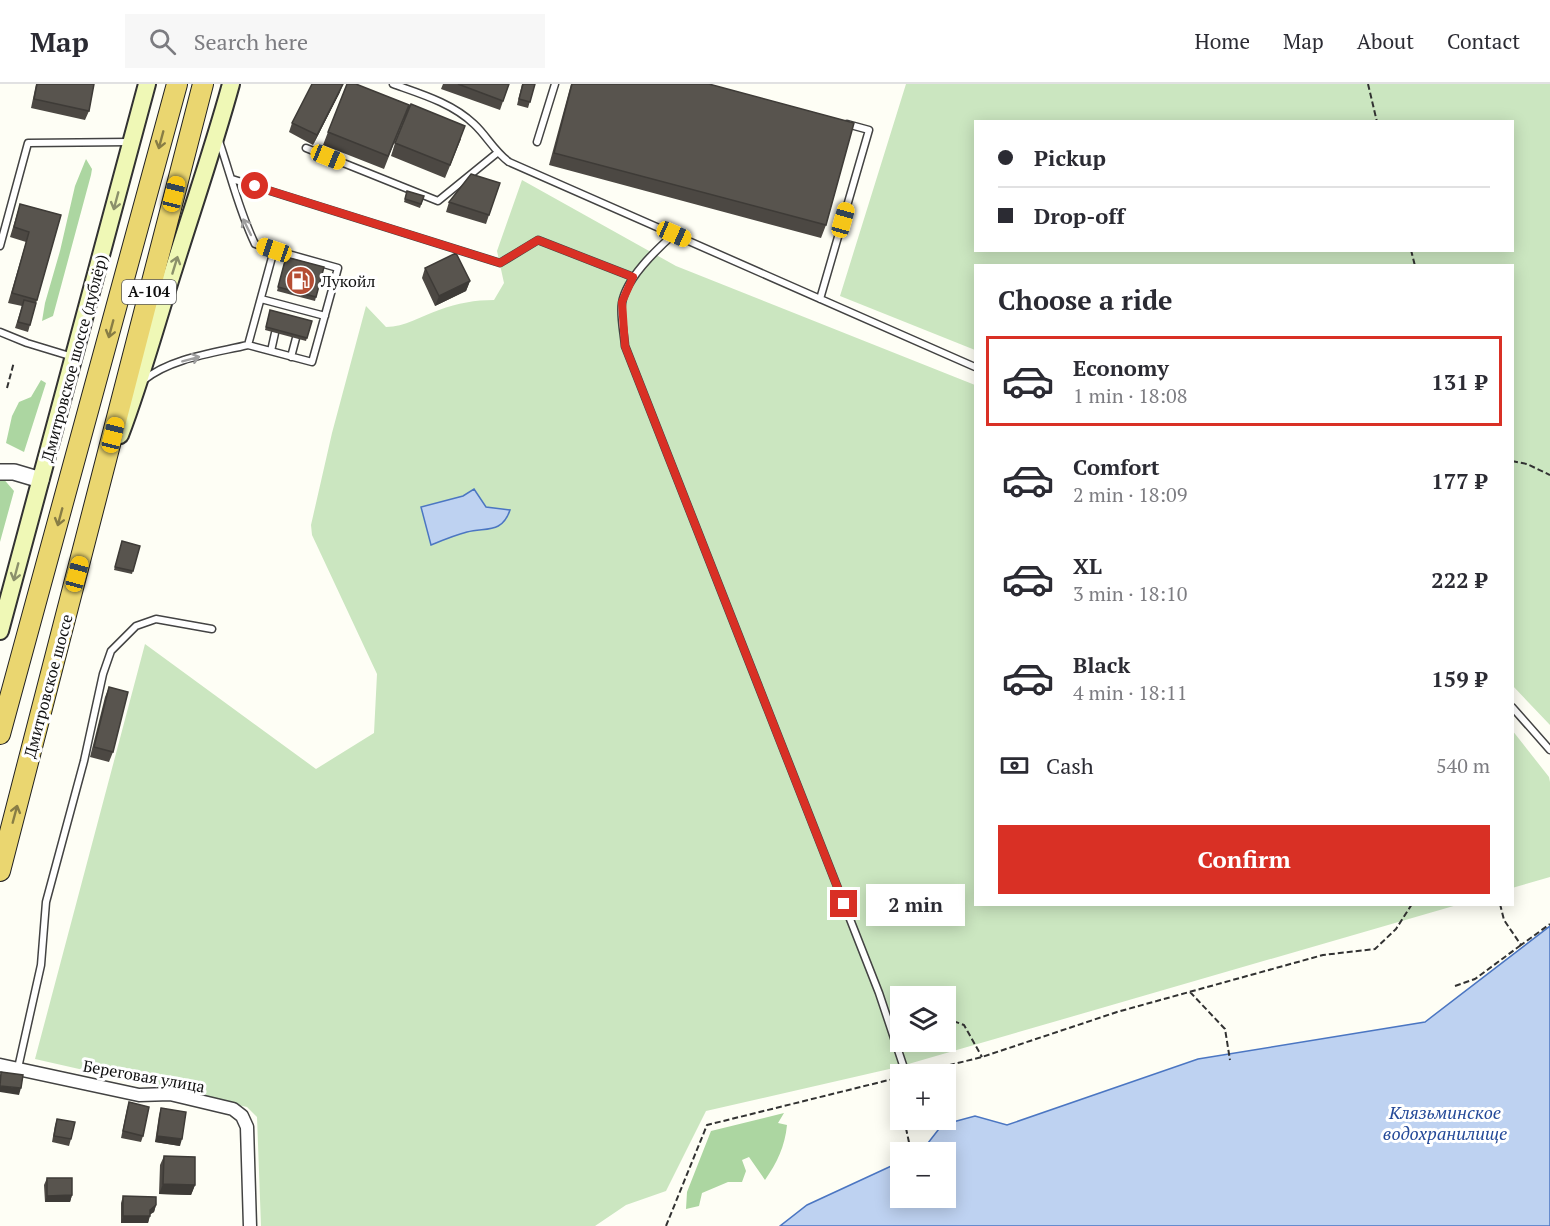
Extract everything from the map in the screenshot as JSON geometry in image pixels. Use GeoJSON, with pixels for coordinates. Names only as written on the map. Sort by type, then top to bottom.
{"type":"FeatureCollection","features":[{"type":"Feature","properties":{"kind":"highway","name":"Дмитровское шоссе"},"geometry":{"type":"LineString","coordinates":[[0,734],[177,84]]}},
{"type":"Feature","properties":{"kind":"highway","name":"Дмитровское шоссе"},"geometry":{"type":"LineString","coordinates":[[0,871],[203,84]]}},
{"type":"Feature","properties":{"kind":"main road","name":"Дмитровское шоссе (дублёр)"},"geometry":{"type":"LineString","coordinates":[[0,631],[147,84]]}},
{"type":"Feature","properties":{"kind":"main road"},"geometry":{"type":"LineString","coordinates":[[96,500],[139,385],[217,136],[231,84]]}},
{"type":"Feature","properties":{"kind":"street"},"geometry":{"type":"LineString","coordinates":[[0,472],[14,472],[41,480]]}},
{"type":"Feature","properties":{"kind":"street","name":"Береговая улица"},"geometry":{"type":"LineString","coordinates":[[0,1065],[140,1095],[170,1094],[233,1109],[242,1116],[247,1127],[250,1226]]}},
{"type":"Feature","properties":{"kind":"lane"},"geometry":{"type":"LineString","coordinates":[[393,84],[444,104],[473,123],[497,153],[509,162],[974,367]]}},
{"type":"Feature","properties":{"kind":"lane"},"geometry":{"type":"LineString","coordinates":[[537,142],[555,84]]}},
{"type":"Feature","properties":{"kind":"lane"},"geometry":{"type":"LineString","coordinates":[[820,299],[869,130],[835,121]]}},
{"type":"Feature","properties":{"kind":"lane"},"geometry":{"type":"LineString","coordinates":[[139,385],[152,373],[185,361],[248,345],[312,362],[338,268],[255,244],[243,219],[217,136]]}},
{"type":"Feature","properties":{"kind":"lane"},"geometry":{"type":"LineString","coordinates":[[0,246],[28,143],[132,142]]}},
{"type":"Feature","properties":{"kind":"lane"},"geometry":{"type":"LineString","coordinates":[[306,148],[438,201],[497,153]]}},
{"type":"Feature","properties":{"kind":"lane"},"geometry":{"type":"LineString","coordinates":[[232,179],[500,263],[538,240],[633,277]]}},
{"type":"Feature","properties":{"kind":"lane"},"geometry":{"type":"LineString","coordinates":[[674,234],[653,253],[633,277],[622,302],[625,346],[879,993],[903,1064]]}},
{"type":"Feature","properties":{"kind":"lane"},"geometry":{"type":"LineString","coordinates":[[248,345],[274,250]]}},
{"type":"Feature","properties":{"kind":"lane"},"geometry":{"type":"LineString","coordinates":[[261,299],[325,316]]}},
{"type":"Feature","properties":{"kind":"lane"},"geometry":{"type":"LineString","coordinates":[[280,316],[283,305]]}},
{"type":"Feature","properties":{"kind":"lane"},"geometry":{"type":"LineString","coordinates":[[301,322],[304,310]]}},
{"type":"Feature","properties":{"kind":"lane"},"geometry":{"type":"LineString","coordinates":[[0,332],[74,357]]}},
{"type":"Feature","properties":{"kind":"lane"},"geometry":{"type":"LineString","coordinates":[[270,351],[275,333]]}},
{"type":"Feature","properties":{"kind":"lane"},"geometry":{"type":"LineString","coordinates":[[291,357],[296,338]]}},
{"type":"Feature","properties":{"kind":"lane"},"geometry":{"type":"LineString","coordinates":[[18,1069],[41,965],[46,902],[84,761],[103,674],[111,651],[136,626],[156,619],[212,629]]}},
{"type":"Feature","properties":{"kind":"lane"},"geometry":{"type":"LineString","coordinates":[[1514,709],[1550,750]]}},
{"type":"Feature","properties":{"kind":"path"},"geometry":{"type":"LineString","coordinates":[[1368,84],[1377,120]]}},
{"type":"Feature","properties":{"kind":"path"},"geometry":{"type":"LineString","coordinates":[[7,388],[14,362]]}},
{"type":"Feature","properties":{"kind":"path"},"geometry":{"type":"LineString","coordinates":[[1514,461],[1527,464],[1550,475]]}},
{"type":"Feature","properties":{"kind":"path"},"geometry":{"type":"LineString","coordinates":[[954,1064],[982,1057],[1117,1012],[1323,955],[1375,949],[1396,929],[1411,906]]}},
{"type":"Feature","properties":{"kind":"path"},"geometry":{"type":"LineString","coordinates":[[1500,906],[1504,920],[1521,945]]}},
{"type":"Feature","properties":{"kind":"path"},"geometry":{"type":"LineString","coordinates":[[1455,986],[1475,979],[1550,924]]}},
{"type":"Feature","properties":{"kind":"path"},"geometry":{"type":"LineString","coordinates":[[1190,992],[1225,1029],[1230,1060]]}},
{"type":"Feature","properties":{"kind":"path"},"geometry":{"type":"LineString","coordinates":[[956,1022],[964,1025],[982,1057]]}},
{"type":"Feature","properties":{"kind":"path"},"geometry":{"type":"LineString","coordinates":[[666,1226],[706,1125],[890,1080]]}},
{"type":"Feature","properties":{"kind":"green space"},"geometry":{"type":"Polygon","coordinates":[[[906,84],[1550,84],[1550,725],[1514,687],[1514,264],[974,264],[974,350],[840,296],[906,84]]]}},
{"type":"Feature","properties":{"kind":"green space"},"geometry":{"type":"Polygon","coordinates":[[[86,159],[92,169],[91,175],[53,316],[42,321],[75,186],[86,159]]]}},
{"type":"Feature","properties":{"kind":"green space"},"geometry":{"type":"Polygon","coordinates":[[[522,180],[676,266],[974,385],[974,906],[1454,906],[956,1050],[956,986],[890,986],[890,1052],[950,1052],[908,1064],[890,1064],[890,1069],[706,1111],[666,1191],[626,1205],[595,1226],[261,1226],[257,1117],[247,1107],[35,1059],[145,644],[316,769],[374,733],[377,674],[312,535],[311,525],[332,433],[366,306],[386,327],[393,327],[460,304],[494,300],[504,283],[497,251],[522,180]],[[463,496],[421,507],[431,544],[458,534],[493,528],[507,518],[463,496]]]}},
{"type":"Feature","properties":{"kind":"green space"},"geometry":{"type":"Polygon","coordinates":[[[41,380],[46,383],[24,452],[6,443],[12,416],[19,402],[31,397],[41,380]]]}},
{"type":"Feature","properties":{"kind":"green space"},"geometry":{"type":"Polygon","coordinates":[[[0,477],[14,491],[0,542],[0,477]]]}},
{"type":"Feature","properties":{"kind":"green space"},"geometry":{"type":"Polygon","coordinates":[[[1514,733],[1549,777],[1550,877],[1514,887],[1514,733]]]}},
{"type":"Feature","properties":{"kind":"green space"},"geometry":{"type":"Polygon","coordinates":[[[784,1113],[778,1123],[787,1125],[784,1140],[777,1161],[765,1180],[749,1157],[742,1160],[746,1171],[742,1182],[728,1182],[702,1193],[699,1206],[686,1209],[687,1192],[711,1131],[784,1113]]]}},
{"type":"Feature","properties":{"kind":"water"},"geometry":{"type":"Polygon","coordinates":[[[474,489],[486,507],[510,510],[507,518],[493,528],[462,533],[431,545],[421,507],[463,496],[474,489]]]}},
{"type":"Feature","properties":{"kind":"water","name":"Клязьминское водохранилище"},"geometry":{"type":"Polygon","coordinates":[[[1550,926],[1550,1226],[780,1226],[807,1205],[890,1167],[890,1208],[956,1208],[956,1142],[929,1142],[938,1130],[956,1130],[956,1121],[975,1116],[1007,1125],[1198,1059],[1425,1022],[1550,926]]]}},
{"type":"Feature","properties":{"kind":"building"},"geometry":{"type":"Polygon","coordinates":[[[37,84],[94,84],[89,111],[34,99],[37,84]]]}},
{"type":"Feature","properties":{"kind":"building"},"geometry":{"type":"Polygon","coordinates":[[[312,84],[343,84],[317,135],[292,123],[312,84]]]}},
{"type":"Feature","properties":{"kind":"building"},"geometry":{"type":"Polygon","coordinates":[[[347,84],[356,84],[409,105],[388,156],[328,132],[347,84]]]}},
{"type":"Feature","properties":{"kind":"building"},"geometry":{"type":"Polygon","coordinates":[[[458,84],[509,84],[503,101],[458,84]]]}},
{"type":"Feature","properties":{"kind":"building"},"geometry":{"type":"Polygon","coordinates":[[[523,84],[535,84],[530,102],[519,99],[523,84]]]}},
{"type":"Feature","properties":{"kind":"building"},"geometry":{"type":"Polygon","coordinates":[[[572,84],[709,84],[854,123],[826,225],[554,153],[572,84]]]}},
{"type":"Feature","properties":{"kind":"building"},"geometry":{"type":"Polygon","coordinates":[[[411,104],[465,126],[450,165],[395,143],[411,104]]]}},
{"type":"Feature","properties":{"kind":"building"},"geometry":{"type":"Polygon","coordinates":[[[471,174],[500,183],[489,215],[449,202],[471,174]]]}},
{"type":"Feature","properties":{"kind":"building"},"geometry":{"type":"Polygon","coordinates":[[[407,191],[424,196],[421,204],[405,199],[407,191]]]}},
{"type":"Feature","properties":{"kind":"building"},"geometry":{"type":"Polygon","coordinates":[[[20,204],[61,215],[37,300],[12,293],[29,232],[14,227],[20,204]]]}},
{"type":"Feature","properties":{"kind":"building"},"geometry":{"type":"Polygon","coordinates":[[[456,253],[470,281],[439,296],[425,268],[456,253]]]}},
{"type":"Feature","properties":{"kind":"building","name":"Лукойл"},"geometry":{"type":"Polygon","coordinates":[[[286,257],[324,267],[316,297],[278,287],[286,257]]]}},
{"type":"Feature","properties":{"kind":"building"},"geometry":{"type":"Polygon","coordinates":[[[24,300],[36,303],[30,325],[18,322],[24,300]]]}},
{"type":"Feature","properties":{"kind":"building"},"geometry":{"type":"Polygon","coordinates":[[[270,310],[312,321],[307,338],[266,327],[270,310]]]}},
{"type":"Feature","properties":{"kind":"building"},"geometry":{"type":"Polygon","coordinates":[[[122,541],[140,546],[133,571],[115,567],[122,541]]]}},
{"type":"Feature","properties":{"kind":"building"},"geometry":{"type":"Polygon","coordinates":[[[109,687],[128,692],[113,752],[94,747],[109,687]]]}},
{"type":"Feature","properties":{"kind":"building"},"geometry":{"type":"Polygon","coordinates":[[[1,1072],[23,1075],[21,1088],[0,1086],[1,1072]]]}},
{"type":"Feature","properties":{"kind":"building"},"geometry":{"type":"Polygon","coordinates":[[[129,1102],[149,1107],[143,1136],[123,1131],[129,1102]]]}},
{"type":"Feature","properties":{"kind":"building"},"geometry":{"type":"Polygon","coordinates":[[[161,1108],[186,1112],[182,1139],[157,1136],[161,1108]]]}},
{"type":"Feature","properties":{"kind":"building"},"geometry":{"type":"Polygon","coordinates":[[[57,1119],[75,1122],[71,1139],[54,1136],[57,1119]]]}},
{"type":"Feature","properties":{"kind":"building"},"geometry":{"type":"Polygon","coordinates":[[[164,1156],[195,1157],[195,1185],[163,1184],[164,1156]]]}},
{"type":"Feature","properties":{"kind":"building"},"geometry":{"type":"Polygon","coordinates":[[[47,1178],[72,1178],[72,1195],[47,1196],[47,1178]]]}},
{"type":"Feature","properties":{"kind":"building"},"geometry":{"type":"Polygon","coordinates":[[[123,1196],[156,1197],[156,1205],[150,1210],[150,1216],[123,1216],[123,1196]]]}},
{"type":"Feature","properties":{"kind":"place","name":"Лукойл"},"geometry":{"type":"Point","coordinates":[300,281]}},
{"type":"Feature","properties":{"kind":"route"},"geometry":{"type":"LineString","coordinates":[[255,186],[500,263],[538,240],[633,277],[622,302],[625,346],[844,904]]}}]}
